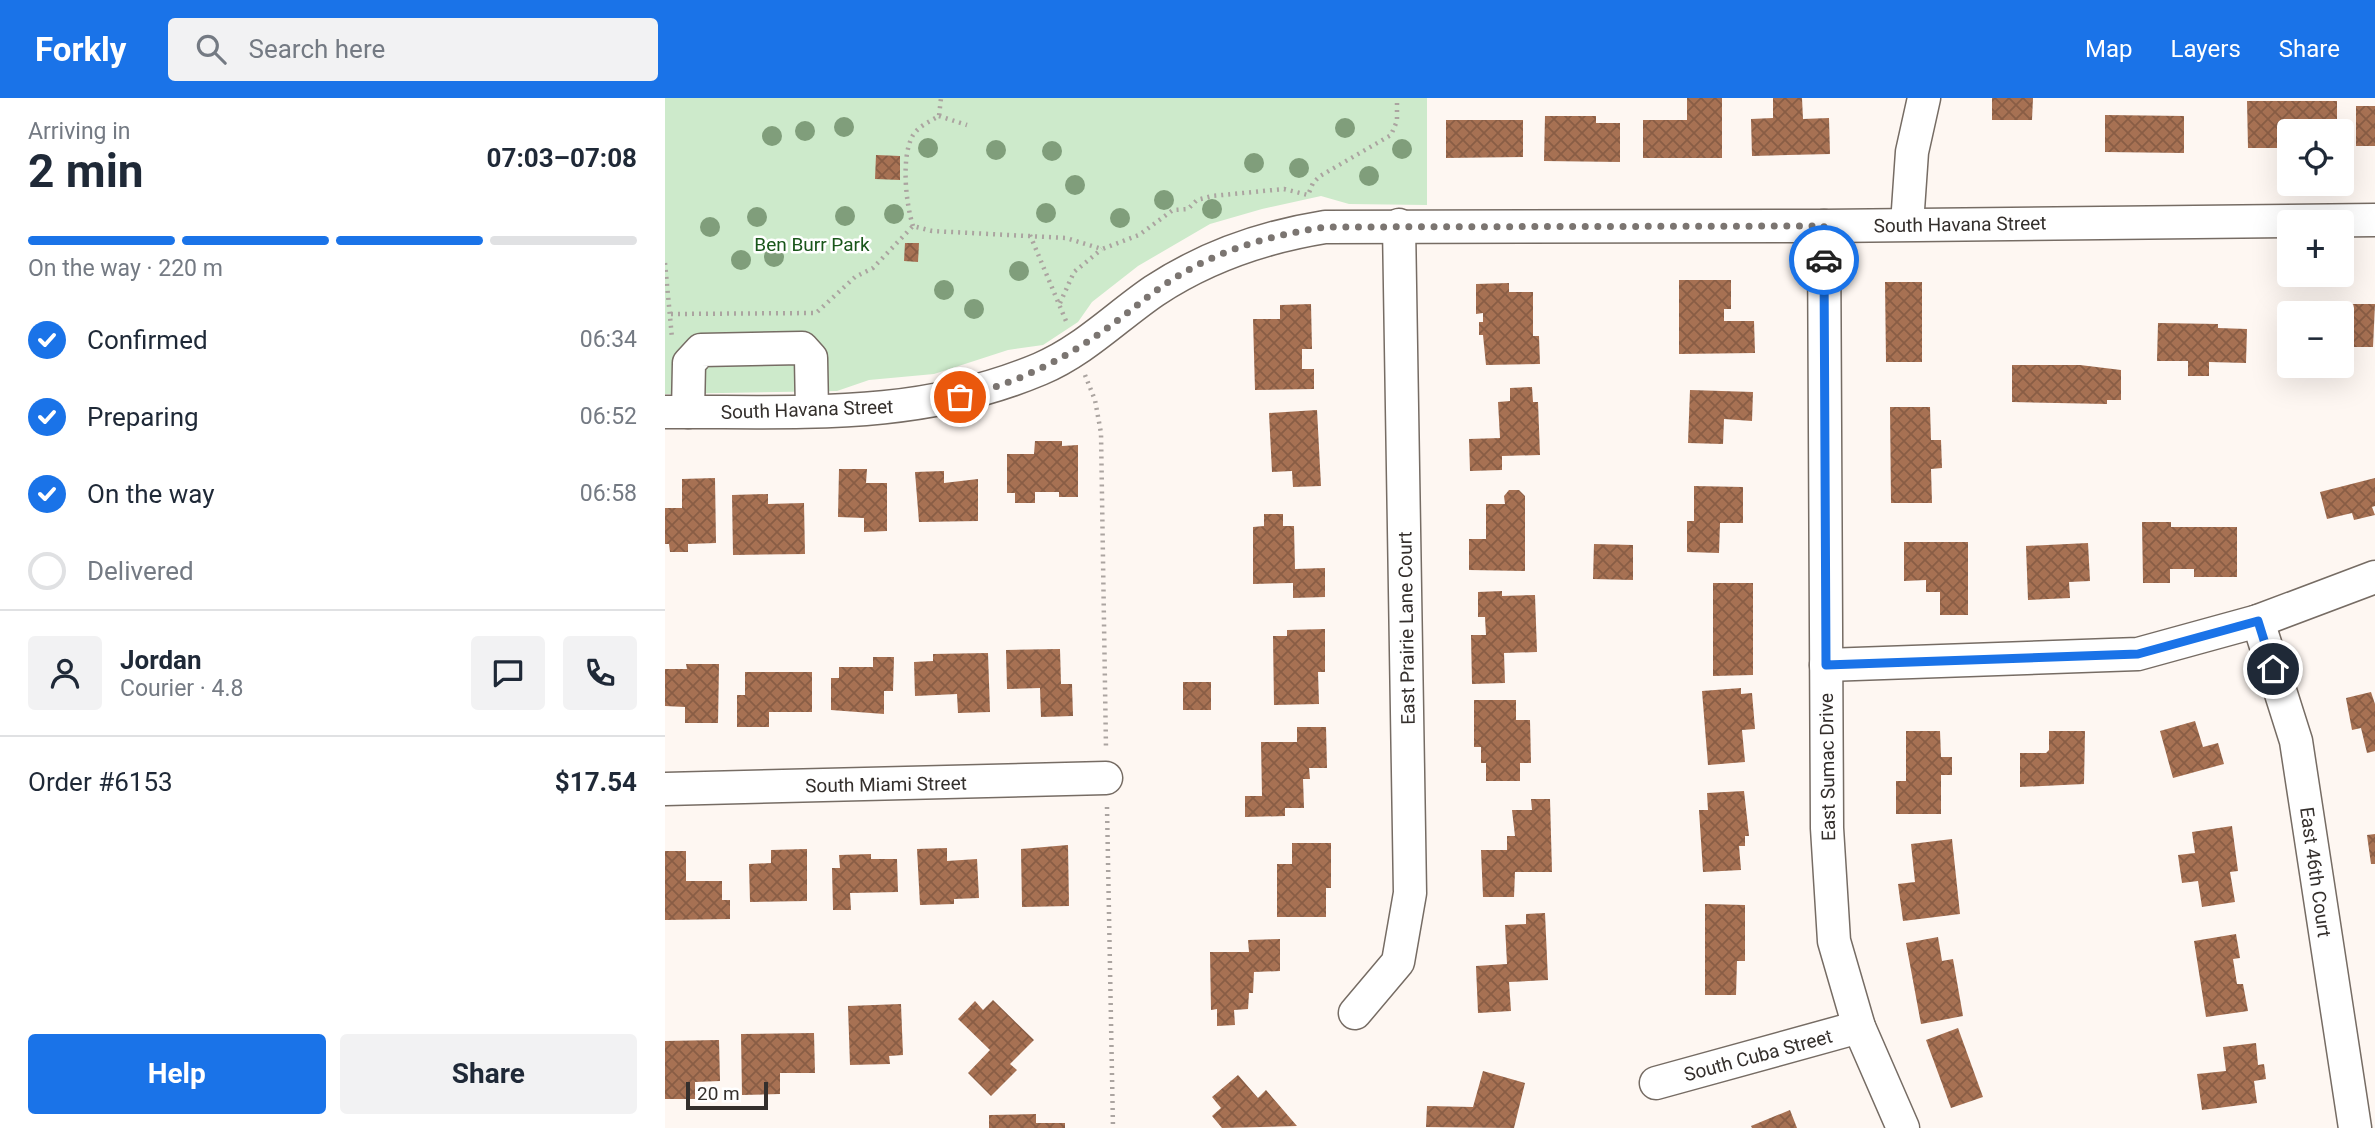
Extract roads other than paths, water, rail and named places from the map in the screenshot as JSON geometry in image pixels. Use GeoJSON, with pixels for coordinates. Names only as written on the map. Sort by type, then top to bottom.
{"type":"FeatureCollection","features":[{"type":"Feature","properties":{"kind":"street"},"geometry":{"type":"LineString","coordinates":[[1907,224],[1912,152],[1924,98]]}},
{"type":"Feature","properties":{"kind":"street","name":"South Havana Street"},"geometry":{"type":"LineString","coordinates":[[677,412],[865,411],[938,402],[982,392],[1043,368],[1069,337],[1213,257],[1273,236],[1325,227],[1824,226],[2375,220]]}},
{"type":"Feature","properties":{"kind":"street","name":"East Prairie Lane Court"},"geometry":{"type":"LineString","coordinates":[[1355,1013],[1398,962],[1410,893],[1399,225]]}},
{"type":"Feature","properties":{"kind":"street","name":"East Sumac Drive"},"geometry":{"type":"LineString","coordinates":[[1824,226],[1827,828],[1834,941],[1859,1027],[1903,1128]]}},
{"type":"Feature","properties":{"kind":"street"},"geometry":{"type":"LineString","coordinates":[[677,412],[689,362],[701,350],[802,348],[811,358],[813,411]]}},
{"type":"Feature","properties":{"kind":"street"},"geometry":{"type":"LineString","coordinates":[[1826,665],[2138,654],[2258,621],[2375,577]]}},
{"type":"Feature","properties":{"kind":"street","name":"East 46th Court"},"geometry":{"type":"LineString","coordinates":[[2258,621],[2297,741],[2355,1128]]}},
{"type":"Feature","properties":{"kind":"street","name":"South Miami Street"},"geometry":{"type":"LineString","coordinates":[[665,789],[1106,778]]}},
{"type":"Feature","properties":{"kind":"street","name":"South Cuba Street"},"geometry":{"type":"LineString","coordinates":[[1656,1083],[1859,1027]]}},
{"type":"Feature","properties":{"kind":"park label","name":"Ben Burr Park"},"geometry":{"type":"Point","coordinates":[812,244]}}]}
